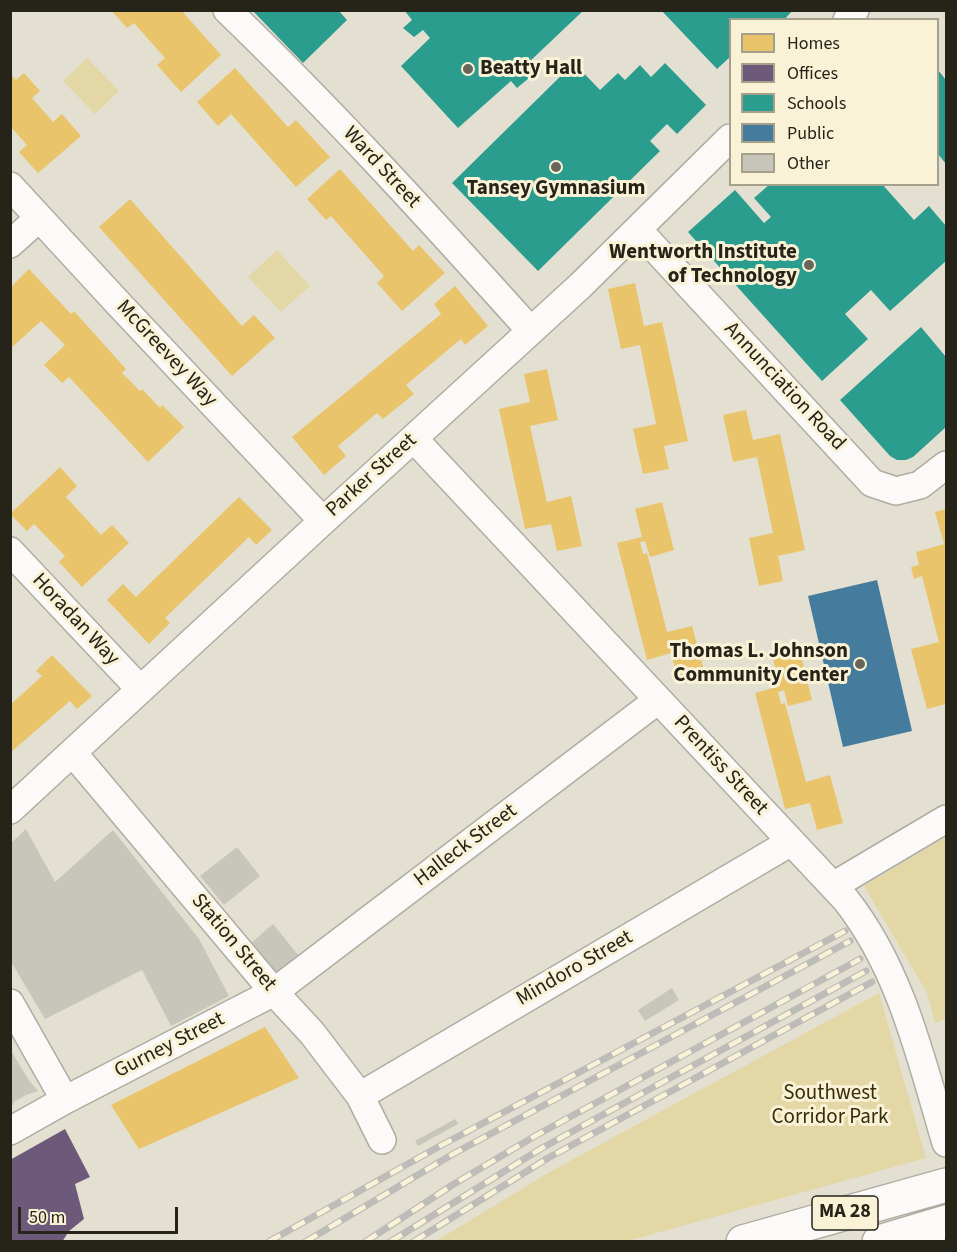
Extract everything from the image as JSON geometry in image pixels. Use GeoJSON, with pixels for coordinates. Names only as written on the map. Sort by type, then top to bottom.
{"type":"FeatureCollection","features":[{"type":"Feature","properties":{"kind":"main road","name":"MA 28"},"geometry":{"type":"LineString","coordinates":[[743,1242],[946,1185]]}},
{"type":"Feature","properties":{"kind":"main road","name":"MA 28"},"geometry":{"type":"LineString","coordinates":[[879,1242],[946,1222]]}},
{"type":"Feature","properties":{"kind":"street","name":"Ward Street"},"geometry":{"type":"LineString","coordinates":[[226,10],[369,155],[530,330]]}},
{"type":"Feature","properties":{"kind":"street","name":"Parker Street"},"geometry":{"type":"LineString","coordinates":[[10,810],[580,286],[729,139]]}},
{"type":"Feature","properties":{"kind":"street","name":"McGreevey Way"},"geometry":{"type":"LineString","coordinates":[[10,186],[322,521]]}},
{"type":"Feature","properties":{"kind":"street"},"geometry":{"type":"LineString","coordinates":[[10,244],[39,218]]}},
{"type":"Feature","properties":{"kind":"street","name":"Annunciation Road"},"geometry":{"type":"LineString","coordinates":[[638,230],[872,483],[896,491],[920,485],[946,465]]}},
{"type":"Feature","properties":{"kind":"street","name":"Prentiss Street"},"geometry":{"type":"LineString","coordinates":[[414,440],[859,916],[886,966],[910,1020],[946,1143]]}},
{"type":"Feature","properties":{"kind":"street","name":"Horadan Way"},"geometry":{"type":"LineString","coordinates":[[10,551],[140,689]]}},
{"type":"Feature","properties":{"kind":"street","name":"Halleck Street"},"geometry":{"type":"LineString","coordinates":[[274,992],[658,700]]}},
{"type":"Feature","properties":{"kind":"street","name":"Station Street"},"geometry":{"type":"LineString","coordinates":[[73,753],[274,992],[312,1033],[360,1096],[382,1140]]}},
{"type":"Feature","properties":{"kind":"street"},"geometry":{"type":"LineString","coordinates":[[833,886],[946,819]]}},
{"type":"Feature","properties":{"kind":"street","name":"Mindoro Street"},"geometry":{"type":"LineString","coordinates":[[360,1096],[790,842]]}},
{"type":"Feature","properties":{"kind":"street","name":"Gurney Street"},"geometry":{"type":"LineString","coordinates":[[10,1131],[65,1100],[274,992]]}},
{"type":"Feature","properties":{"kind":"street"},"geometry":{"type":"LineString","coordinates":[[10,1003],[65,1100]]}},
{"type":"Feature","properties":{"kind":"green space"},"geometry":{"type":"Polygon","coordinates":[[[87,58],[119,91],[95,114],[63,81],[87,58]]]}},
{"type":"Feature","properties":{"kind":"green space"},"geometry":{"type":"Polygon","coordinates":[[[277,250],[310,286],[281,312],[248,277],[277,250]]]}},
{"type":"Feature","properties":{"kind":"green space"},"geometry":{"type":"Polygon","coordinates":[[[946,837],[946,1019],[935,1023],[927,993],[864,886],[946,837]]]}},
{"type":"Feature","properties":{"kind":"green space","name":"Southwest Corridor Park"},"geometry":{"type":"Polygon","coordinates":[[[879,993],[926,1158],[628,1241],[436,1241],[555,1169],[879,993]]]}},
{"type":"Feature","properties":{"kind":"building: Homes"},"geometry":{"type":"Polygon","coordinates":[[[111,10],[181,10],[221,55],[181,92],[157,65],[165,58],[134,23],[127,28],[111,10]]]}},
{"type":"Feature","properties":{"kind":"building: Homes"},"geometry":{"type":"Polygon","coordinates":[[[235,68],[288,127],[296,120],[330,157],[296,187],[231,114],[218,126],[197,102],[235,68]]]}},
{"type":"Feature","properties":{"kind":"building: Homes"},"geometry":{"type":"Polygon","coordinates":[[[24,73],[40,91],[32,98],[53,122],[62,114],[81,136],[38,173],[19,152],[27,145],[10,126],[10,74],[16,80],[24,73]]]}},
{"type":"Feature","properties":{"kind":"building: Homes"},"geometry":{"type":"Polygon","coordinates":[[[340,169],[413,251],[419,245],[445,273],[402,311],[377,283],[384,276],[331,216],[326,220],[307,199],[340,169]]]}},
{"type":"Feature","properties":{"kind":"building: Homes"},"geometry":{"type":"Polygon","coordinates":[[[130,199],[242,326],[254,315],[275,338],[232,376],[99,227],[130,199]]]}},
{"type":"Feature","properties":{"kind":"building: Homes"},"geometry":{"type":"Polygon","coordinates":[[[29,269],[71,314],[74,311],[126,369],[122,373],[160,408],[162,405],[184,427],[148,462],[69,377],[62,383],[44,365],[65,345],[41,321],[10,349],[10,288],[29,269]]]}},
{"type":"Feature","properties":{"kind":"building: Homes"},"geometry":{"type":"Polygon","coordinates":[[[635,283],[644,326],[662,322],[688,441],[664,446],[669,469],[643,474],[633,429],[656,424],[640,345],[621,349],[608,289],[635,283]]]}},
{"type":"Feature","properties":{"kind":"building: Homes"},"geometry":{"type":"Polygon","coordinates":[[[455,286],[488,326],[465,345],[461,339],[406,385],[414,394],[383,419],[377,413],[338,446],[346,456],[324,475],[292,437],[441,314],[434,304],[455,286]]]}},
{"type":"Feature","properties":{"kind":"building: Homes"},"geometry":{"type":"Polygon","coordinates":[[[547,369],[558,420],[530,426],[547,502],[571,496],[582,546],[557,551],[551,524],[525,529],[499,409],[530,402],[524,374],[547,369]]]}},
{"type":"Feature","properties":{"kind":"building: Homes"},"geometry":{"type":"Polygon","coordinates":[[[746,410],[753,440],[780,434],[805,550],[778,556],[783,581],[759,586],[749,538],[773,533],[757,457],[733,462],[723,415],[746,410]]]}},
{"type":"Feature","properties":{"kind":"building: Homes"},"geometry":{"type":"Polygon","coordinates":[[[60,467],[77,486],[66,497],[101,535],[112,525],[129,543],[82,587],[59,562],[65,556],[34,524],[27,531],[10,514],[60,467]]]}},
{"type":"Feature","properties":{"kind":"building: Homes"},"geometry":{"type":"Polygon","coordinates":[[[239,497],[272,530],[256,545],[249,537],[165,618],[170,623],[149,644],[107,600],[123,584],[136,597],[239,497]]]}},
{"type":"Feature","properties":{"kind":"building: Homes"},"geometry":{"type":"Polygon","coordinates":[[[662,502],[674,550],[650,557],[645,541],[640,542],[643,554],[647,553],[667,632],[692,626],[705,674],[678,681],[671,653],[647,660],[617,543],[642,537],[635,509],[662,502]]]}},
{"type":"Feature","properties":{"kind":"building: Homes"},"geometry":{"type":"Polygon","coordinates":[[[946,509],[946,704],[927,709],[911,649],[939,642],[922,576],[914,579],[911,567],[919,565],[916,552],[944,544],[935,512],[946,509]]]}},
{"type":"Feature","properties":{"kind":"building: Homes"},"geometry":{"type":"Polygon","coordinates":[[[800,652],[812,700],[788,706],[784,690],[778,692],[781,704],[785,703],[806,782],[830,775],[843,823],[817,830],[810,803],[785,809],[755,693],[780,686],[773,659],[800,652]]]}},
{"type":"Feature","properties":{"kind":"building: Homes"},"geometry":{"type":"Polygon","coordinates":[[[52,655],[92,696],[77,709],[70,701],[10,753],[10,705],[42,676],[36,671],[52,655]]]}},
{"type":"Feature","properties":{"kind":"building: Homes"},"geometry":{"type":"Polygon","coordinates":[[[265,1027],[299,1078],[139,1149],[111,1105],[265,1027]]]}},
{"type":"Feature","properties":{"kind":"building: Offices"},"geometry":{"type":"Polygon","coordinates":[[[65,1129],[90,1177],[75,1184],[84,1219],[69,1231],[62,1242],[10,1242],[10,1160],[65,1129]]]}},
{"type":"Feature","properties":{"kind":"building: Schools"},"geometry":{"type":"Polygon","coordinates":[[[252,10],[338,10],[347,20],[303,63],[252,10]]]}},
{"type":"Feature","properties":{"kind":"building: Schools","name":"Beatty Hall"},"geometry":{"type":"Polygon","coordinates":[[[404,10],[584,10],[527,64],[535,73],[517,88],[511,81],[458,128],[401,66],[430,38],[423,30],[414,37],[403,28],[412,20],[404,10]]]}},
{"type":"Feature","properties":{"kind":"building: Schools"},"geometry":{"type":"Polygon","coordinates":[[[661,10],[793,10],[786,18],[729,18],[729,58],[717,69],[661,10]]]}},
{"type":"Feature","properties":{"kind":"building: Schools","name":"Tansey Gymnasium"},"geometry":{"type":"Polygon","coordinates":[[[574,63],[600,90],[618,73],[625,80],[640,65],[651,77],[665,63],[706,105],[677,134],[667,124],[650,141],[660,151],[538,271],[452,183],[574,63]]]}},
{"type":"Feature","properties":{"kind":"building: Schools"},"geometry":{"type":"Polygon","coordinates":[[[939,71],[946,80],[946,164],[939,155],[939,71]]]}},
{"type":"Feature","properties":{"kind":"building: Schools"},"geometry":{"type":"Polygon","coordinates":[[[768,186],[884,186],[914,220],[929,206],[946,226],[946,261],[890,311],[871,290],[845,314],[868,339],[822,381],[688,232],[735,190],[764,223],[771,217],[754,198],[768,186]]]}},
{"type":"Feature","properties":{"kind":"building: Schools"},"geometry":{"type":"Polygon","coordinates":[[[921,327],[946,357],[946,427],[913,457],[897,460],[890,456],[840,400],[921,327]]]}},
{"type":"Feature","properties":{"kind":"building: Public","name":"Thomas L. Johnson Community Center"},"geometry":{"type":"Polygon","coordinates":[[[877,580],[912,731],[843,747],[808,596],[877,580]]]}},
{"type":"Feature","properties":{"kind":"building: Other"},"geometry":{"type":"Polygon","coordinates":[[[26,829],[55,882],[113,830],[199,939],[229,996],[171,1026],[142,970],[45,1019],[10,960],[10,844],[26,829]]]}},
{"type":"Feature","properties":{"kind":"building: Other"},"geometry":{"type":"Polygon","coordinates":[[[237,847],[260,876],[224,905],[200,876],[237,847]]]}},
{"type":"Feature","properties":{"kind":"building: Other"},"geometry":{"type":"Polygon","coordinates":[[[273,924],[299,956],[276,975],[250,944],[273,924]]]}},
{"type":"Feature","properties":{"kind":"building: Other"},"geometry":{"type":"Polygon","coordinates":[[[672,988],[679,1000],[645,1021],[638,1010],[672,988]]]}},
{"type":"Feature","properties":{"kind":"building: Other"},"geometry":{"type":"Polygon","coordinates":[[[10,1049],[38,1091],[14,1102],[10,1109],[10,1049]]]}},
{"type":"Feature","properties":{"kind":"building: Other"},"geometry":{"type":"Polygon","coordinates":[[[455,1119],[458,1124],[418,1146],[415,1141],[455,1119]]]}},
{"type":"Feature","properties":{"kind":"railway"},"geometry":{"type":"LineString","coordinates":[[268,1242],[440,1146],[845,931]]}},
{"type":"Feature","properties":{"kind":"railway"},"geometry":{"type":"LineString","coordinates":[[305,1242],[453,1154],[850,941]]}},
{"type":"Feature","properties":{"kind":"railway"},"geometry":{"type":"LineString","coordinates":[[365,1242],[454,1184],[535,1136],[860,959]]}},
{"type":"Feature","properties":{"kind":"railway"},"geometry":{"type":"LineString","coordinates":[[390,1242],[542,1148],[866,971]]}},
{"type":"Feature","properties":{"kind":"railway"},"geometry":{"type":"LineString","coordinates":[[413,1242],[548,1158],[872,982]]}},
{"type":"Feature","properties":{"kind":"place","name":"Beatty Hall"},"geometry":{"type":"Point","coordinates":[468,69]}},
{"type":"Feature","properties":{"kind":"place","name":"Tansey Gymnasium"},"geometry":{"type":"Point","coordinates":[556,167]}},
{"type":"Feature","properties":{"kind":"place","name":"Wentworth Institute of Technology"},"geometry":{"type":"Point","coordinates":[809,265]}},
{"type":"Feature","properties":{"kind":"place","name":"Thomas L. Johnson Community Center"},"geometry":{"type":"Point","coordinates":[860,664]}}]}
